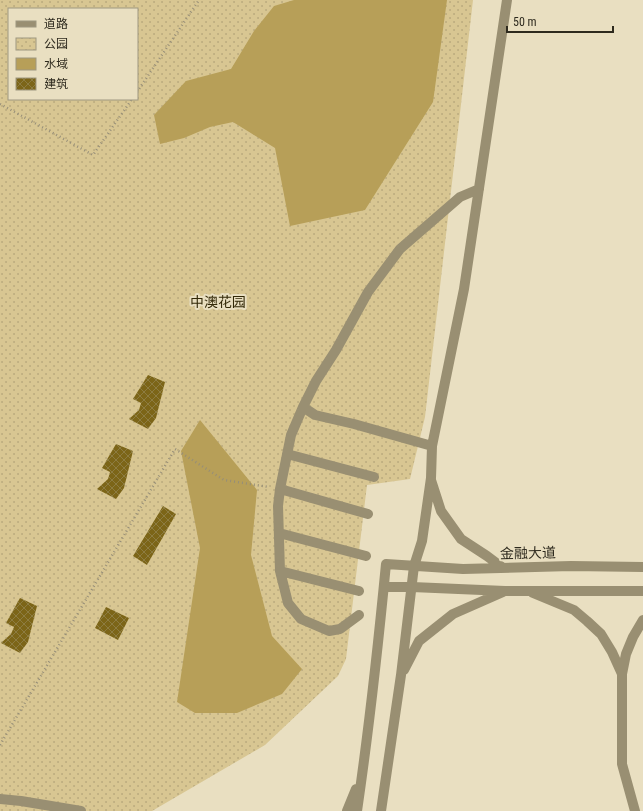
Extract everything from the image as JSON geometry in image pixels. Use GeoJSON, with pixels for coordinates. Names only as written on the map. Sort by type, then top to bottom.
{"type":"FeatureCollection","features":[{"type":"Feature","properties":{"kind":"street"},"geometry":{"type":"LineString","coordinates":[[381,811],[401,675],[414,566],[422,541],[431,478],[432,446],[464,289],[507,0]]}},
{"type":"Feature","properties":{"kind":"street"},"geometry":{"type":"LineString","coordinates":[[359,615],[340,630],[329,631],[301,619],[288,603],[280,571],[278,506],[291,435],[316,380],[336,350],[368,292],[400,249],[460,197],[479,189]]}},
{"type":"Feature","properties":{"kind":"street"},"geometry":{"type":"LineString","coordinates":[[303,407],[316,415],[432,446]]}},
{"type":"Feature","properties":{"kind":"street"},"geometry":{"type":"LineString","coordinates":[[287,454],[374,477]]}},
{"type":"Feature","properties":{"kind":"street"},"geometry":{"type":"LineString","coordinates":[[431,478],[441,511],[461,539],[503,568]]}},
{"type":"Feature","properties":{"kind":"street"},"geometry":{"type":"LineString","coordinates":[[280,489],[368,514]]}},
{"type":"Feature","properties":{"kind":"street"},"geometry":{"type":"LineString","coordinates":[[278,532],[366,556]]}},
{"type":"Feature","properties":{"kind":"street","name":"金融大道"},"geometry":{"type":"LineString","coordinates":[[384,587],[386,564],[463,569],[571,566],[643,567]]}},
{"type":"Feature","properties":{"kind":"street"},"geometry":{"type":"LineString","coordinates":[[280,571],[359,591]]}},
{"type":"Feature","properties":{"kind":"street"},"geometry":{"type":"LineString","coordinates":[[357,811],[384,587],[505,591],[643,591]]}},
{"type":"Feature","properties":{"kind":"street"},"geometry":{"type":"LineString","coordinates":[[401,675],[419,641],[453,614],[505,591]]}},
{"type":"Feature","properties":{"kind":"street"},"geometry":{"type":"LineString","coordinates":[[529,591],[574,610],[587,621],[601,634],[612,652],[622,674]]}},
{"type":"Feature","properties":{"kind":"street"},"geometry":{"type":"LineString","coordinates":[[635,811],[622,764],[622,674],[626,654],[633,637],[643,620]]}},
{"type":"Feature","properties":{"kind":"street"},"geometry":{"type":"LineString","coordinates":[[347,811],[361,778]]}},
{"type":"Feature","properties":{"kind":"street"},"geometry":{"type":"LineString","coordinates":[[0,799],[81,811]]}},
{"type":"Feature","properties":{"kind":"path"},"geometry":{"type":"LineString","coordinates":[[138,91],[199,0]]}},
{"type":"Feature","properties":{"kind":"path"},"geometry":{"type":"LineString","coordinates":[[0,104],[93,155],[131,100]]}},
{"type":"Feature","properties":{"kind":"path"},"geometry":{"type":"LineString","coordinates":[[0,745],[175,449],[224,480],[280,489]]}},
{"type":"Feature","properties":{"kind":"green space","name":"中澳花园"},"geometry":{"type":"Polygon","coordinates":[[[0,0],[473,0],[425,417],[410,479],[367,485],[346,659],[338,676],[265,745],[152,811],[0,811],[0,0]]]}},
{"type":"Feature","properties":{"kind":"water"},"geometry":{"type":"Polygon","coordinates":[[[294,0],[447,0],[433,102],[365,210],[290,226],[275,148],[233,122],[210,127],[184,138],[160,144],[154,115],[186,81],[231,69],[254,31],[274,6],[294,0]]]}},
{"type":"Feature","properties":{"kind":"water"},"geometry":{"type":"Polygon","coordinates":[[[200,420],[257,490],[251,555],[272,636],[302,669],[282,694],[237,713],[195,713],[177,702],[200,548],[181,451],[200,420]]]}},
{"type":"Feature","properties":{"kind":"building"},"geometry":{"type":"Polygon","coordinates":[[[148,375],[165,382],[156,418],[148,429],[129,419],[139,410],[141,403],[133,399],[148,375]]]}},
{"type":"Feature","properties":{"kind":"building"},"geometry":{"type":"Polygon","coordinates":[[[116,444],[133,451],[124,488],[116,499],[97,489],[108,479],[110,472],[102,468],[116,444]]]}},
{"type":"Feature","properties":{"kind":"building"},"geometry":{"type":"Polygon","coordinates":[[[163,506],[176,514],[147,565],[133,556],[163,506]]]}},
{"type":"Feature","properties":{"kind":"building"},"geometry":{"type":"Polygon","coordinates":[[[20,598],[37,606],[28,642],[20,653],[1,643],[11,634],[14,627],[6,623],[20,598]]]}},
{"type":"Feature","properties":{"kind":"building"},"geometry":{"type":"Polygon","coordinates":[[[106,607],[129,618],[118,640],[95,628],[106,607]]]}}]}
